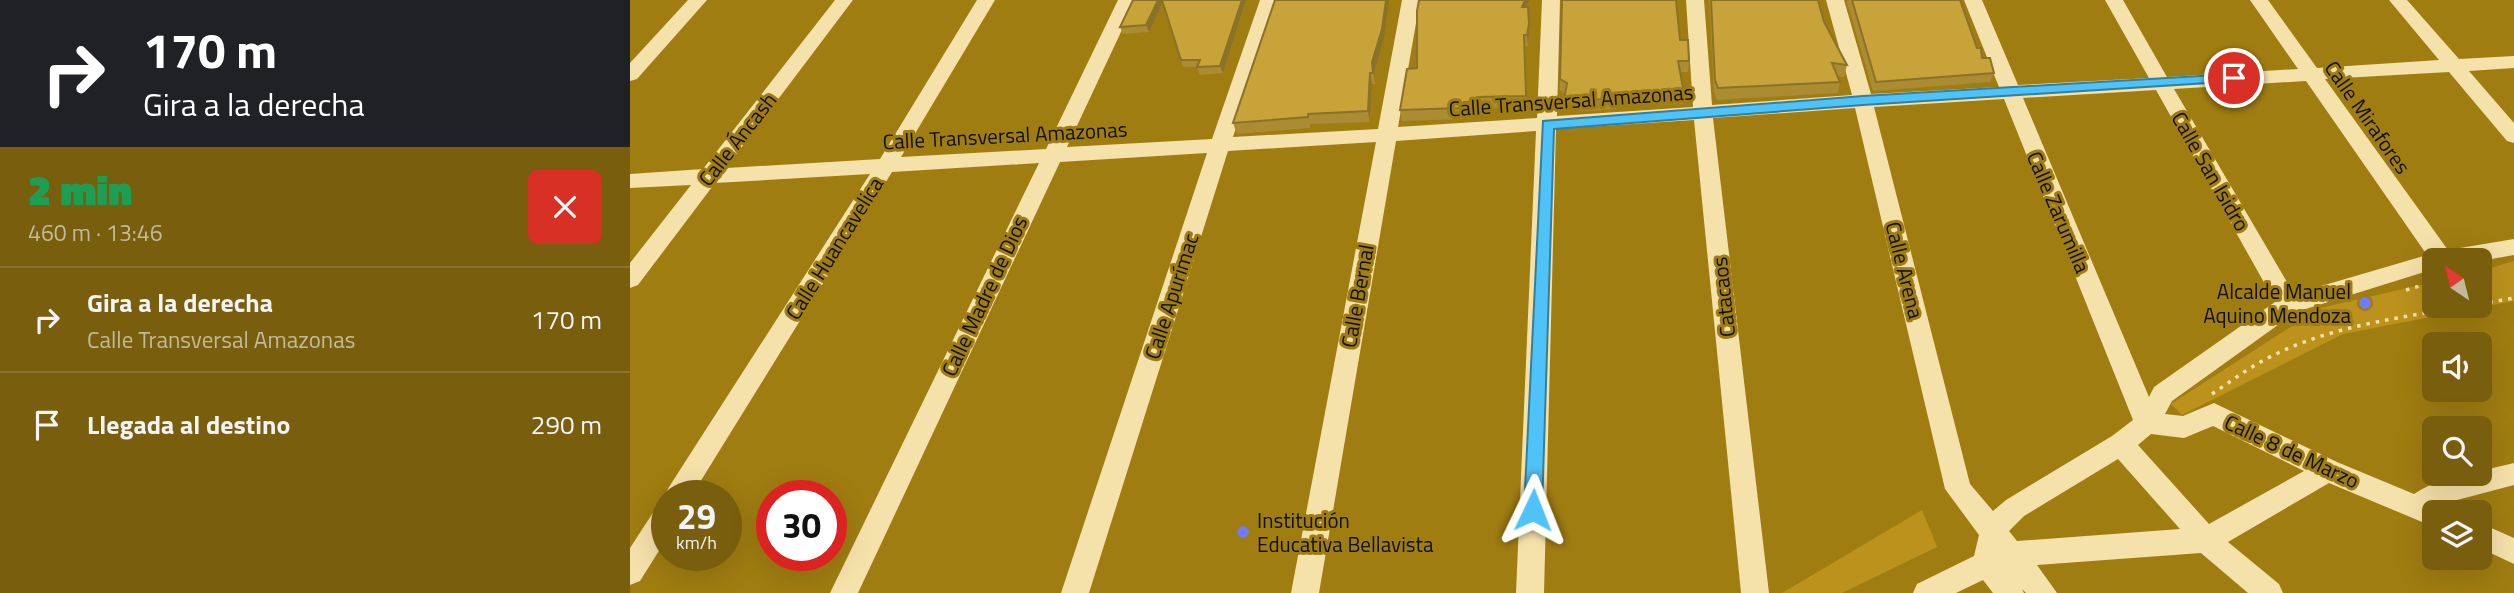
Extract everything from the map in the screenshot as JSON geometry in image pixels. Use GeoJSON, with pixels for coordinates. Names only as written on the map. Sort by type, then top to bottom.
{"type":"FeatureCollection","features":[{"type":"Feature","properties":{"kind":"street"},"geometry":{"type":"LineString","coordinates":[[630,75],[698,0]]}},
{"type":"Feature","properties":{"kind":"street","name":"Calle Áncash"},"geometry":{"type":"LineString","coordinates":[[630,279],[844,0]]}},
{"type":"Feature","properties":{"kind":"street","name":"Calle Huancavelica"},"geometry":{"type":"LineString","coordinates":[[687,480],[887,164],[986,0]]}},
{"type":"Feature","properties":{"kind":"street","name":"Calle Madre de Dios"},"geometry":{"type":"LineString","coordinates":[[844,593],[1127,0]]}},
{"type":"Feature","properties":{"kind":"street","name":"Calle Apurímac"},"geometry":{"type":"LineString","coordinates":[[1075,593],[1269,0]]}},
{"type":"Feature","properties":{"kind":"street","name":"Calle Bernal"},"geometry":{"type":"LineString","coordinates":[[1305,593],[1410,0]]}},
{"type":"Feature","properties":{"kind":"street"},"geometry":{"type":"LineString","coordinates":[[1530,593],[1551,0]]}},
{"type":"Feature","properties":{"kind":"street","name":"Catacaos"},"geometry":{"type":"LineString","coordinates":[[1695,0],[1703,114],[1755,593]]}},
{"type":"Feature","properties":{"kind":"street","name":"Calle Arena"},"geometry":{"type":"LineString","coordinates":[[1835,0],[1863,101],[1958,489],[1992,531],[1999,559]]}},
{"type":"Feature","properties":{"kind":"street","name":"Calle Zarumilla"},"geometry":{"type":"LineString","coordinates":[[1973,0],[2147,423]]}},
{"type":"Feature","properties":{"kind":"street","name":"Calle San Isidro"},"geometry":{"type":"LineString","coordinates":[[2114,0],[2288,305]]}},
{"type":"Feature","properties":{"kind":"street","name":"Calle Mirafores"},"geometry":{"type":"LineString","coordinates":[[2259,0],[2429,248]]}},
{"type":"Feature","properties":{"kind":"street"},"geometry":{"type":"LineString","coordinates":[[2398,0],[2514,136]]}},
{"type":"Feature","properties":{"kind":"street","name":"Calle Transversal Amazonas"},"geometry":{"type":"LineString","coordinates":[[630,181],[1548,125],[1863,101],[2514,62]]}},
{"type":"Feature","properties":{"kind":"street"},"geometry":{"type":"LineString","coordinates":[[2492,251],[2514,247]]}},
{"type":"Feature","properties":{"kind":"street"},"geometry":{"type":"LineString","coordinates":[[1992,531],[2015,508],[2121,444],[2147,423],[2163,394],[2288,305],[2422,265]]}},
{"type":"Feature","properties":{"kind":"street","name":"Calle 8 de Marzo"},"geometry":{"type":"LineString","coordinates":[[2147,423],[2184,427],[2214,414],[2328,470],[2422,509]]}},
{"type":"Feature","properties":{"kind":"street"},"geometry":{"type":"LineString","coordinates":[[2121,444],[2206,540],[2269,593]]}},
{"type":"Feature","properties":{"kind":"street"},"geometry":{"type":"LineString","coordinates":[[1927,593],[1999,559],[2206,540],[2328,470]]}},
{"type":"Feature","properties":{"kind":"street"},"geometry":{"type":"LineString","coordinates":[[2432,500],[2435,494],[2514,474]]}},
{"type":"Feature","properties":{"kind":"street"},"geometry":{"type":"LineString","coordinates":[[630,572],[651,539]]}},
{"type":"Feature","properties":{"kind":"street"},"geometry":{"type":"LineString","coordinates":[[2492,541],[2514,551]]}},
{"type":"Feature","properties":{"kind":"street"},"geometry":{"type":"LineString","coordinates":[[1999,559],[2010,593]]}},
{"type":"Feature","properties":{"kind":"street"},"geometry":{"type":"LineString","coordinates":[[1999,559],[2043,593]]}},
{"type":"Feature","properties":{"kind":"path"},"geometry":{"type":"LineString","coordinates":[[2396,292],[2422,285]]}},
{"type":"Feature","properties":{"kind":"path"},"geometry":{"type":"LineString","coordinates":[[2492,302],[2514,298]]}},
{"type":"Feature","properties":{"kind":"path"},"geometry":{"type":"LineString","coordinates":[[2204,399],[2266,358],[2309,340],[2351,326],[2422,314]]}},
{"type":"Feature","properties":{"kind":"shaded area"},"geometry":{"type":"Polygon","coordinates":[[[2514,261],[2514,301],[2492,305],[2492,267],[2514,261]]]}},
{"type":"Feature","properties":{"kind":"shaded area"},"geometry":{"type":"Polygon","coordinates":[[[2422,285],[2422,318],[2426,318],[2343,334],[2182,415],[2171,404],[2320,308],[2422,285]]]}},
{"type":"Feature","properties":{"kind":"shaded area"},"geometry":{"type":"Polygon","coordinates":[[[1922,510],[1937,547],[1842,593],[1782,593],[1922,510]]]}},
{"type":"Feature","properties":{"kind":"building"},"geometry":{"type":"Polygon","coordinates":[[[1133,0],[1158,0],[1146,25],[1120,27],[1133,0]]]}},
{"type":"Feature","properties":{"kind":"building"},"geometry":{"type":"Polygon","coordinates":[[[1162,0],[1242,0],[1220,66],[1197,67],[1200,60],[1181,60],[1162,0]]]}},
{"type":"Feature","properties":{"kind":"building"},"geometry":{"type":"Polygon","coordinates":[[[1275,0],[1386,0],[1382,29],[1372,62],[1373,73],[1370,73],[1368,111],[1308,114],[1308,117],[1233,123],[1275,0]]]}},
{"type":"Feature","properties":{"kind":"building"},"geometry":{"type":"Polygon","coordinates":[[[1419,0],[1525,0],[1522,7],[1528,7],[1529,24],[1527,35],[1524,35],[1526,96],[1478,97],[1479,102],[1464,102],[1462,108],[1400,110],[1407,69],[1417,68],[1419,0]]]}},
{"type":"Feature","properties":{"kind":"building"},"geometry":{"type":"Polygon","coordinates":[[[1562,0],[1676,0],[1680,40],[1688,40],[1689,61],[1678,61],[1684,93],[1564,100],[1567,83],[1560,79],[1562,0]]]}},
{"type":"Feature","properties":{"kind":"building"},"geometry":{"type":"Polygon","coordinates":[[[1711,0],[1818,0],[1824,22],[1847,65],[1832,63],[1840,82],[1718,88],[1715,80],[1711,0]]]}},
{"type":"Feature","properties":{"kind":"building"},"geometry":{"type":"Polygon","coordinates":[[[1852,0],[1960,0],[1977,48],[1981,48],[1982,58],[1990,58],[1994,73],[1876,82],[1852,0]]]}},
{"type":"Feature","properties":{"kind":"place","name":"Alcalde Manuel Aquino Mendoza"},"geometry":{"type":"Point","coordinates":[2365,303]}},
{"type":"Feature","properties":{"kind":"place","name":"Institución Educativa Bellavista"},"geometry":{"type":"Point","coordinates":[1243,532]}},
{"type":"Feature","properties":{"kind":"route"},"geometry":{"type":"LineString","coordinates":[[1533,510],[1548,125],[1863,101],[2010,94],[2234,78]]}}]}
